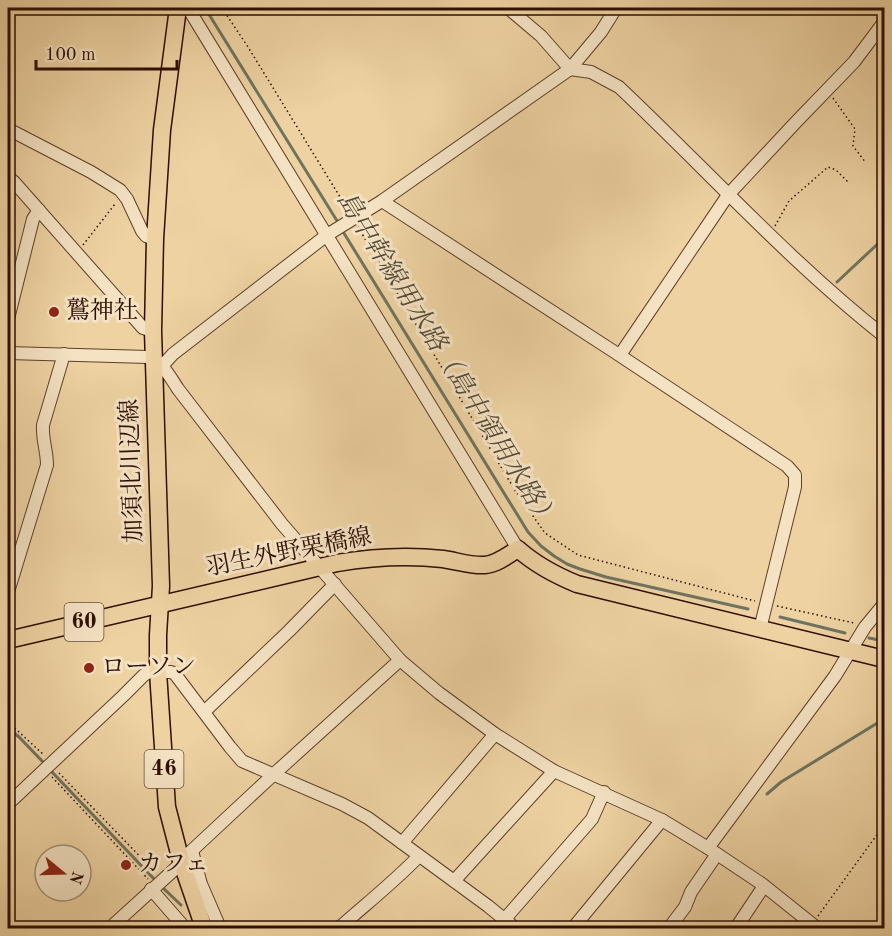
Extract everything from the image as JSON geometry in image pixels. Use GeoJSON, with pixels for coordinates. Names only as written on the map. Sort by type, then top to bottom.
{"type":"FeatureCollection","features":[{"type":"Feature","properties":{"kind":"main road","name":"加須北川辺線"},"geometry":{"type":"LineString","coordinates":[[178,8],[160,150],[155,240],[153,331],[158,362],[155,394],[161,586],[158,672],[167,807],[187,856],[204,928]]}},
{"type":"Feature","properties":{"kind":"main road","name":"羽生外野栗橋線"},"geometry":{"type":"LineString","coordinates":[[8,640],[357,560],[392,557],[444,559],[484,565],[505,558],[518,549]]}},
{"type":"Feature","properties":{"kind":"main road"},"geometry":{"type":"LineString","coordinates":[[518,549],[534,563],[577,584],[885,659]]}},
{"type":"Feature","properties":{"kind":"street"},"geometry":{"type":"LineString","coordinates":[[188,8],[518,549]]}},
{"type":"Feature","properties":{"kind":"street"},"geometry":{"type":"LineString","coordinates":[[508,8],[542,36],[570,69],[591,72],[619,87],[821,283],[885,336]]}},
{"type":"Feature","properties":{"kind":"street"},"geometry":{"type":"LineString","coordinates":[[158,362],[173,354],[327,235],[382,201],[570,69],[602,32],[616,8]]}},
{"type":"Feature","properties":{"kind":"street"},"geometry":{"type":"LineString","coordinates":[[620,355],[728,195],[854,62],[885,22]]}},
{"type":"Feature","properties":{"kind":"street"},"geometry":{"type":"LineString","coordinates":[[8,129],[91,172],[120,190],[127,199],[142,231],[146,236],[155,240]]}},
{"type":"Feature","properties":{"kind":"street"},"geometry":{"type":"LineString","coordinates":[[8,177],[143,328],[153,331]]}},
{"type":"Feature","properties":{"kind":"street"},"geometry":{"type":"LineString","coordinates":[[382,201],[787,466],[795,476],[795,487],[760,629]]}},
{"type":"Feature","properties":{"kind":"street"},"geometry":{"type":"LineString","coordinates":[[8,319],[33,219],[39,210]]}},
{"type":"Feature","properties":{"kind":"street"},"geometry":{"type":"LineString","coordinates":[[8,353],[148,357],[158,362],[282,524],[400,660],[439,693],[495,734],[554,771],[662,820],[764,886],[814,926]]}},
{"type":"Feature","properties":{"kind":"street"},"geometry":{"type":"LineString","coordinates":[[8,592],[47,465],[42,434],[43,424],[64,354]]}},
{"type":"Feature","properties":{"kind":"street"},"geometry":{"type":"LineString","coordinates":[[155,394],[170,388],[178,389]]}},
{"type":"Feature","properties":{"kind":"street"},"geometry":{"type":"LineString","coordinates":[[204,712],[335,584]]}},
{"type":"Feature","properties":{"kind":"street"},"geometry":{"type":"LineString","coordinates":[[669,928],[685,907],[712,851],[835,676],[865,627],[885,604]]}},
{"type":"Feature","properties":{"kind":"street"},"geometry":{"type":"LineString","coordinates":[[110,928],[400,660]]}},
{"type":"Feature","properties":{"kind":"street"},"geometry":{"type":"LineString","coordinates":[[8,804],[144,675],[149,672],[171,672],[175,674],[242,761],[369,818],[516,928]]}},
{"type":"Feature","properties":{"kind":"street"},"geometry":{"type":"LineString","coordinates":[[402,843],[495,734]]}},
{"type":"Feature","properties":{"kind":"street"},"geometry":{"type":"LineString","coordinates":[[454,881],[554,771]]}},
{"type":"Feature","properties":{"kind":"street"},"geometry":{"type":"LineString","coordinates":[[504,920],[592,819],[604,792]]}},
{"type":"Feature","properties":{"kind":"street"},"geometry":{"type":"LineString","coordinates":[[573,928],[662,820]]}},
{"type":"Feature","properties":{"kind":"street"},"geometry":{"type":"LineString","coordinates":[[187,856],[220,928]]}},
{"type":"Feature","properties":{"kind":"street"},"geometry":{"type":"LineString","coordinates":[[339,928],[419,856]]}},
{"type":"Feature","properties":{"kind":"street"},"geometry":{"type":"LineString","coordinates":[[156,885],[185,928]]}},
{"type":"Feature","properties":{"kind":"street"},"geometry":{"type":"LineString","coordinates":[[736,928],[764,886]]}},
{"type":"Feature","properties":{"kind":"path"},"geometry":{"type":"LineString","coordinates":[[222,8],[354,219],[516,492],[545,533],[578,555],[765,604],[865,627]]}},
{"type":"Feature","properties":{"kind":"path"},"geometry":{"type":"LineString","coordinates":[[827,90],[855,129],[853,146],[866,163]]}},
{"type":"Feature","properties":{"kind":"path"},"geometry":{"type":"LineString","coordinates":[[770,234],[789,201],[828,167],[836,170],[848,182]]}},
{"type":"Feature","properties":{"kind":"path"},"geometry":{"type":"LineString","coordinates":[[76,252],[123,194]]}},
{"type":"Feature","properties":{"kind":"path"},"geometry":{"type":"LineString","coordinates":[[8,722],[41,752],[48,767],[156,885]]}},
{"type":"Feature","properties":{"kind":"path"},"geometry":{"type":"LineString","coordinates":[[48,767],[156,885]]}},
{"type":"Feature","properties":{"kind":"path"},"geometry":{"type":"LineString","coordinates":[[814,926],[885,825]]}},
{"type":"Feature","properties":{"kind":"waterway","name":"島中幹線用水路（島中領用水路）"},"geometry":{"type":"LineString","coordinates":[[205,8],[339,224]]}},
{"type":"Feature","properties":{"kind":"waterway","name":"島中幹線用水路（島中領用水路）"},"geometry":{"type":"LineString","coordinates":[[342,230],[528,532],[541,546],[567,564],[606,577],[748,609]]}},
{"type":"Feature","properties":{"kind":"waterway"},"geometry":{"type":"LineString","coordinates":[[837,282],[884,238]]}},
{"type":"Feature","properties":{"kind":"waterway","name":"島中幹線用水路（島中領用水路）"},"geometry":{"type":"LineString","coordinates":[[780,617],[845,633]]}},
{"type":"Feature","properties":{"kind":"waterway","name":"島中幹線用水路（島中領用水路）"},"geometry":{"type":"LineString","coordinates":[[869,638],[884,641]]}},
{"type":"Feature","properties":{"kind":"waterway"},"geometry":{"type":"LineString","coordinates":[[767,794],[781,782],[884,719]]}},
{"type":"Feature","properties":{"kind":"waterway"},"geometry":{"type":"LineString","coordinates":[[8,728],[44,763]]}},
{"type":"Feature","properties":{"kind":"waterway"},"geometry":{"type":"LineString","coordinates":[[52,772],[155,880]]}},
{"type":"Feature","properties":{"kind":"waterway"},"geometry":{"type":"LineString","coordinates":[[161,886],[181,905]]}},
{"type":"Feature","properties":{"kind":"place","name":"鷲神社"},"geometry":{"type":"Point","coordinates":[54,312]}},
{"type":"Feature","properties":{"kind":"place","name":"ローソン"},"geometry":{"type":"Point","coordinates":[89,668]}},
{"type":"Feature","properties":{"kind":"place","name":"カフェ"},"geometry":{"type":"Point","coordinates":[126,865]}}]}
